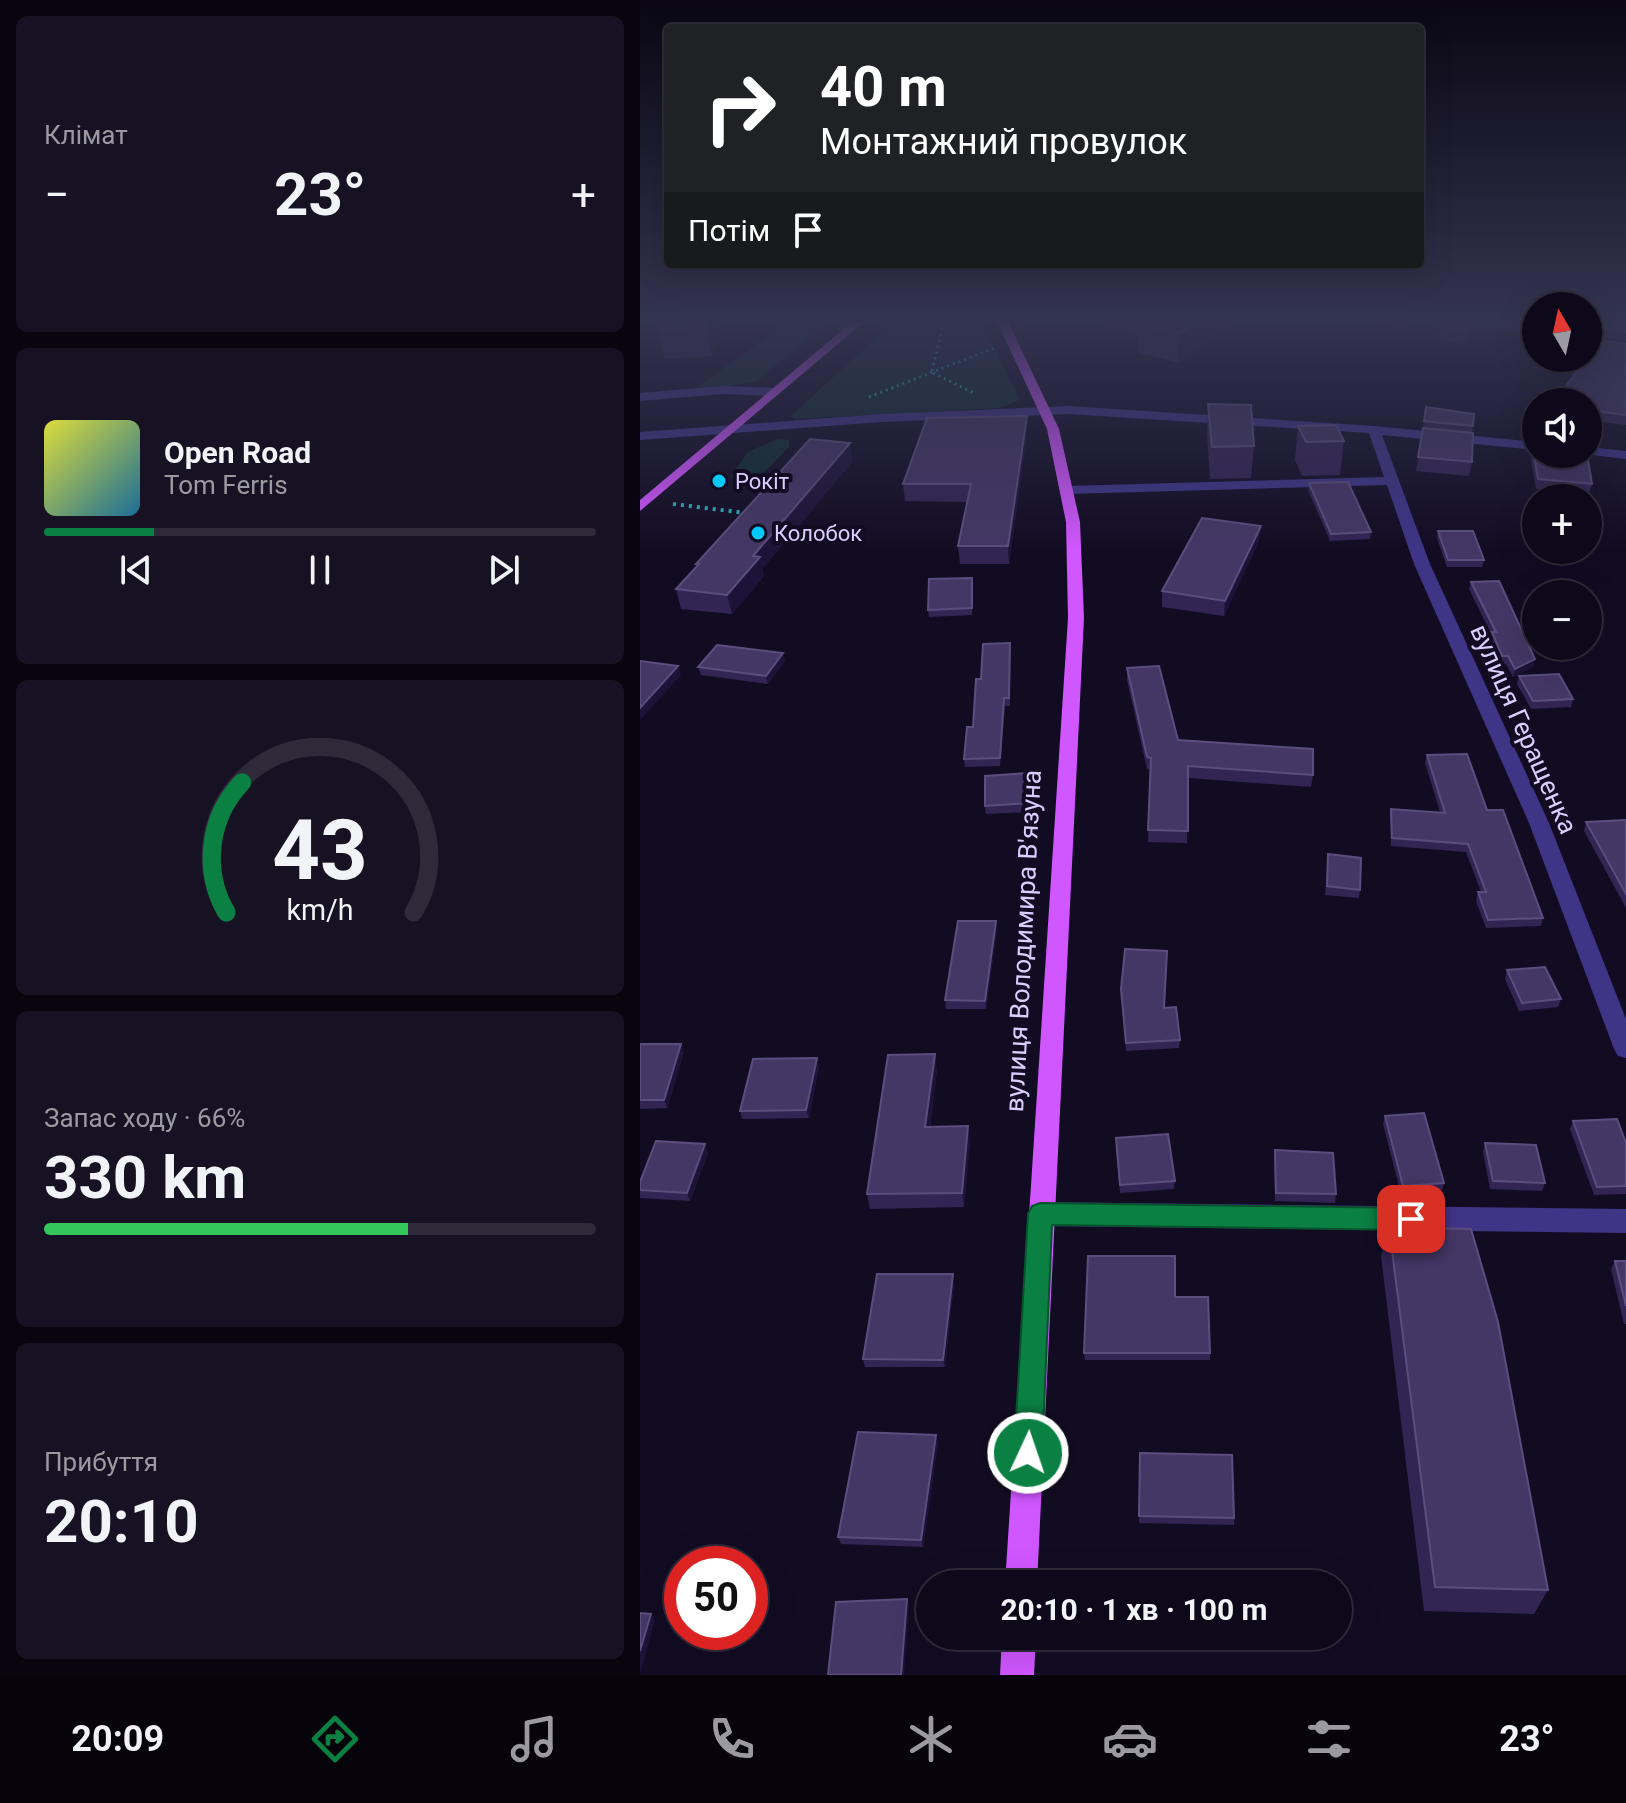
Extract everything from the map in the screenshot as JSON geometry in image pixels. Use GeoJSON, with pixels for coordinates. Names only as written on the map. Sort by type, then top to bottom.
{"type":"FeatureCollection","features":[{"type":"Feature","properties":{"kind":"main road"},"geometry":{"type":"LineString","coordinates":[[644,504],[770,395]]}},
{"type":"Feature","properties":{"kind":"main road","name":"вулиця Володимира В'язуна"},"geometry":{"type":"LineString","coordinates":[[1022,1570],[1076,618],[1073,522],[1053,429],[1036,395]]}},
{"type":"Feature","properties":{"kind":"main road"},"geometry":{"type":"LineString","coordinates":[[1017,1675],[1018,1650]]}},
{"type":"Feature","properties":{"kind":"street"},"geometry":{"type":"LineString","coordinates":[[640,397],[661,395]]}},
{"type":"Feature","properties":{"kind":"street"},"geometry":{"type":"LineString","coordinates":[[640,436],[732,427],[1044,411],[1117,411],[1522,445]]}},
{"type":"Feature","properties":{"kind":"street","name":"вулиця Геращенка"},"geometry":{"type":"LineString","coordinates":[[1374,430],[1422,564],[1539,823],[1626,1049]]}},
{"type":"Feature","properties":{"kind":"street"},"geometry":{"type":"LineString","coordinates":[[1602,452],[1626,455]]}},
{"type":"Feature","properties":{"kind":"street"},"geometry":{"type":"LineString","coordinates":[[1067,490],[1394,481]]}},
{"type":"Feature","properties":{"kind":"street"},"geometry":{"type":"LineString","coordinates":[[1040,1214],[1626,1221]]}},
{"type":"Feature","properties":{"kind":"path"},"geometry":{"type":"LineString","coordinates":[[863,400],[875,395]]}},
{"type":"Feature","properties":{"kind":"path"},"geometry":{"type":"LineString","coordinates":[[644,504],[748,513]]}},
{"type":"Feature","properties":{"kind":"green space"},"geometry":{"type":"Polygon","coordinates":[[[814,395],[1018,395],[1020,400],[1000,408],[795,419],[791,416],[814,395]]]}},
{"type":"Feature","properties":{"kind":"green space"},"geometry":{"type":"Polygon","coordinates":[[[777,439],[789,440],[789,447],[770,467],[747,480],[730,477],[748,452],[777,439]]]}},
{"type":"Feature","properties":{"kind":"building"},"geometry":{"type":"Polygon","coordinates":[[[1602,395],[1626,395],[1626,415],[1602,412],[1602,395]]]}},
{"type":"Feature","properties":{"kind":"building"},"geometry":{"type":"Polygon","coordinates":[[[1208,404],[1251,405],[1254,446],[1212,447],[1208,404]]]}},
{"type":"Feature","properties":{"kind":"building"},"geometry":{"type":"Polygon","coordinates":[[[1426,407],[1474,414],[1473,426],[1424,421],[1426,407]]]}},
{"type":"Feature","properties":{"kind":"building"},"geometry":{"type":"Polygon","coordinates":[[[1027,416],[1008,546],[958,546],[971,484],[903,484],[927,418],[1027,416]]]}},
{"type":"Feature","properties":{"kind":"building"},"geometry":{"type":"Polygon","coordinates":[[[1336,425],[1344,441],[1306,442],[1298,426],[1336,425]]]}},
{"type":"Feature","properties":{"kind":"building"},"geometry":{"type":"Polygon","coordinates":[[[1423,428],[1473,433],[1472,462],[1418,457],[1423,428]]]}},
{"type":"Feature","properties":{"kind":"building"},"geometry":{"type":"Polygon","coordinates":[[[810,439],[850,443],[753,556],[760,557],[727,595],[676,589],[699,564],[696,564],[810,439]]]}},
{"type":"Feature","properties":{"kind":"building"},"geometry":{"type":"Polygon","coordinates":[[[1536,468],[1589,468],[1592,484],[1538,479],[1536,468]]]}},
{"type":"Feature","properties":{"kind":"building"},"geometry":{"type":"Polygon","coordinates":[[[1348,482],[1371,532],[1331,534],[1309,483],[1348,482]]]}},
{"type":"Feature","properties":{"kind":"building"},"geometry":{"type":"Polygon","coordinates":[[[1202,518],[1261,526],[1225,601],[1162,591],[1202,518]]]}},
{"type":"Feature","properties":{"kind":"building"},"geometry":{"type":"Polygon","coordinates":[[[1438,531],[1473,531],[1484,560],[1448,560],[1438,531]]]}},
{"type":"Feature","properties":{"kind":"building"},"geometry":{"type":"Polygon","coordinates":[[[972,578],[972,608],[928,610],[929,579],[972,578]]]}},
{"type":"Feature","properties":{"kind":"building"},"geometry":{"type":"Polygon","coordinates":[[[1499,581],[1522,631],[1522,660],[1533,660],[1515,669],[1508,656],[1502,656],[1492,632],[1496,632],[1471,582],[1499,581]]]}},
{"type":"Feature","properties":{"kind":"building"},"geometry":{"type":"Polygon","coordinates":[[[1010,643],[1009,698],[1004,698],[1000,758],[964,759],[967,727],[973,727],[976,679],[981,679],[983,644],[1010,643]]]}},
{"type":"Feature","properties":{"kind":"building"},"geometry":{"type":"Polygon","coordinates":[[[717,645],[783,653],[766,676],[698,667],[717,645]]]}},
{"type":"Feature","properties":{"kind":"building"},"geometry":{"type":"Polygon","coordinates":[[[640,661],[678,666],[640,708],[640,661]]]}},
{"type":"Feature","properties":{"kind":"building"},"geometry":{"type":"Polygon","coordinates":[[[1159,666],[1178,740],[1313,749],[1313,775],[1188,766],[1188,831],[1148,830],[1151,758],[1147,757],[1127,668],[1159,666]]]}},
{"type":"Feature","properties":{"kind":"building"},"geometry":{"type":"Polygon","coordinates":[[[1559,674],[1573,699],[1533,701],[1519,676],[1559,674]]]}},
{"type":"Feature","properties":{"kind":"building"},"geometry":{"type":"Polygon","coordinates":[[[1467,754],[1487,810],[1503,810],[1543,918],[1488,920],[1478,892],[1486,892],[1468,844],[1392,838],[1391,809],[1445,813],[1427,755],[1467,754]]]}},
{"type":"Feature","properties":{"kind":"building"},"geometry":{"type":"Polygon","coordinates":[[[1028,773],[1030,803],[985,806],[985,776],[1028,773]]]}},
{"type":"Feature","properties":{"kind":"building"},"geometry":{"type":"Polygon","coordinates":[[[1626,820],[1626,894],[1586,822],[1626,820]]]}},
{"type":"Feature","properties":{"kind":"building"},"geometry":{"type":"Polygon","coordinates":[[[1328,854],[1361,858],[1360,890],[1327,886],[1328,854]]]}},
{"type":"Feature","properties":{"kind":"building"},"geometry":{"type":"Polygon","coordinates":[[[958,921],[996,921],[985,1001],[945,1000],[958,921]]]}},
{"type":"Feature","properties":{"kind":"building"},"geometry":{"type":"Polygon","coordinates":[[[1125,949],[1167,951],[1164,1008],[1176,1007],[1180,1040],[1126,1043],[1121,989],[1125,949]]]}},
{"type":"Feature","properties":{"kind":"building"},"geometry":{"type":"Polygon","coordinates":[[[1545,967],[1561,999],[1522,1003],[1507,970],[1545,967]]]}},
{"type":"Feature","properties":{"kind":"building"},"geometry":{"type":"Polygon","coordinates":[[[640,1044],[681,1044],[664,1100],[640,1100],[640,1044]]]}},
{"type":"Feature","properties":{"kind":"building"},"geometry":{"type":"Polygon","coordinates":[[[935,1054],[925,1127],[968,1126],[962,1193],[867,1194],[888,1055],[935,1054]]]}},
{"type":"Feature","properties":{"kind":"building"},"geometry":{"type":"Polygon","coordinates":[[[817,1058],[806,1110],[740,1111],[753,1059],[817,1058]]]}},
{"type":"Feature","properties":{"kind":"building"},"geometry":{"type":"Polygon","coordinates":[[[1424,1113],[1444,1183],[1403,1186],[1385,1116],[1424,1113]]]}},
{"type":"Feature","properties":{"kind":"building"},"geometry":{"type":"Polygon","coordinates":[[[1617,1119],[1626,1143],[1626,1186],[1597,1187],[1573,1121],[1617,1119]]]}},
{"type":"Feature","properties":{"kind":"building"},"geometry":{"type":"Polygon","coordinates":[[[1168,1134],[1175,1181],[1120,1185],[1116,1138],[1168,1134]]]}},
{"type":"Feature","properties":{"kind":"building"},"geometry":{"type":"Polygon","coordinates":[[[656,1141],[705,1144],[687,1193],[640,1190],[640,1182],[656,1141]]]}},
{"type":"Feature","properties":{"kind":"building"},"geometry":{"type":"Polygon","coordinates":[[[1485,1143],[1536,1145],[1545,1183],[1493,1181],[1485,1143]]]}},
{"type":"Feature","properties":{"kind":"building"},"geometry":{"type":"Polygon","coordinates":[[[1275,1150],[1333,1153],[1336,1194],[1276,1193],[1275,1150]]]}},
{"type":"Feature","properties":{"kind":"building"},"geometry":{"type":"Polygon","coordinates":[[[1389,1227],[1471,1229],[1498,1322],[1548,1590],[1435,1587],[1389,1227]]]}},
{"type":"Feature","properties":{"kind":"building"},"geometry":{"type":"Polygon","coordinates":[[[1088,1256],[1175,1256],[1175,1297],[1208,1297],[1210,1353],[1084,1353],[1088,1256]]]}},
{"type":"Feature","properties":{"kind":"building"},"geometry":{"type":"Polygon","coordinates":[[[1615,1261],[1626,1261],[1626,1306],[1615,1261]]]}},
{"type":"Feature","properties":{"kind":"building"},"geometry":{"type":"Polygon","coordinates":[[[877,1274],[953,1274],[943,1360],[863,1359],[877,1274]]]}},
{"type":"Feature","properties":{"kind":"building"},"geometry":{"type":"Polygon","coordinates":[[[858,1432],[936,1435],[921,1540],[838,1537],[858,1432]]]}},
{"type":"Feature","properties":{"kind":"building"},"geometry":{"type":"Polygon","coordinates":[[[1140,1453],[1232,1455],[1234,1518],[1139,1516],[1140,1453]]]}},
{"type":"Feature","properties":{"kind":"building"},"geometry":{"type":"Polygon","coordinates":[[[907,1599],[901,1675],[828,1675],[836,1602],[907,1599]]]}},
{"type":"Feature","properties":{"kind":"building"},"geometry":{"type":"Polygon","coordinates":[[[640,1613],[651,1614],[640,1651],[640,1613]]]}},
{"type":"Feature","properties":{"kind":"place","name":"Рокіт"},"geometry":{"type":"Point","coordinates":[719,481]}},
{"type":"Feature","properties":{"kind":"place","name":"Колобок"},"geometry":{"type":"Point","coordinates":[758,533]}},
{"type":"Feature","properties":{"kind":"route"},"geometry":{"type":"LineString","coordinates":[[1028,1453],[1040,1214],[1411,1219]]}}]}
